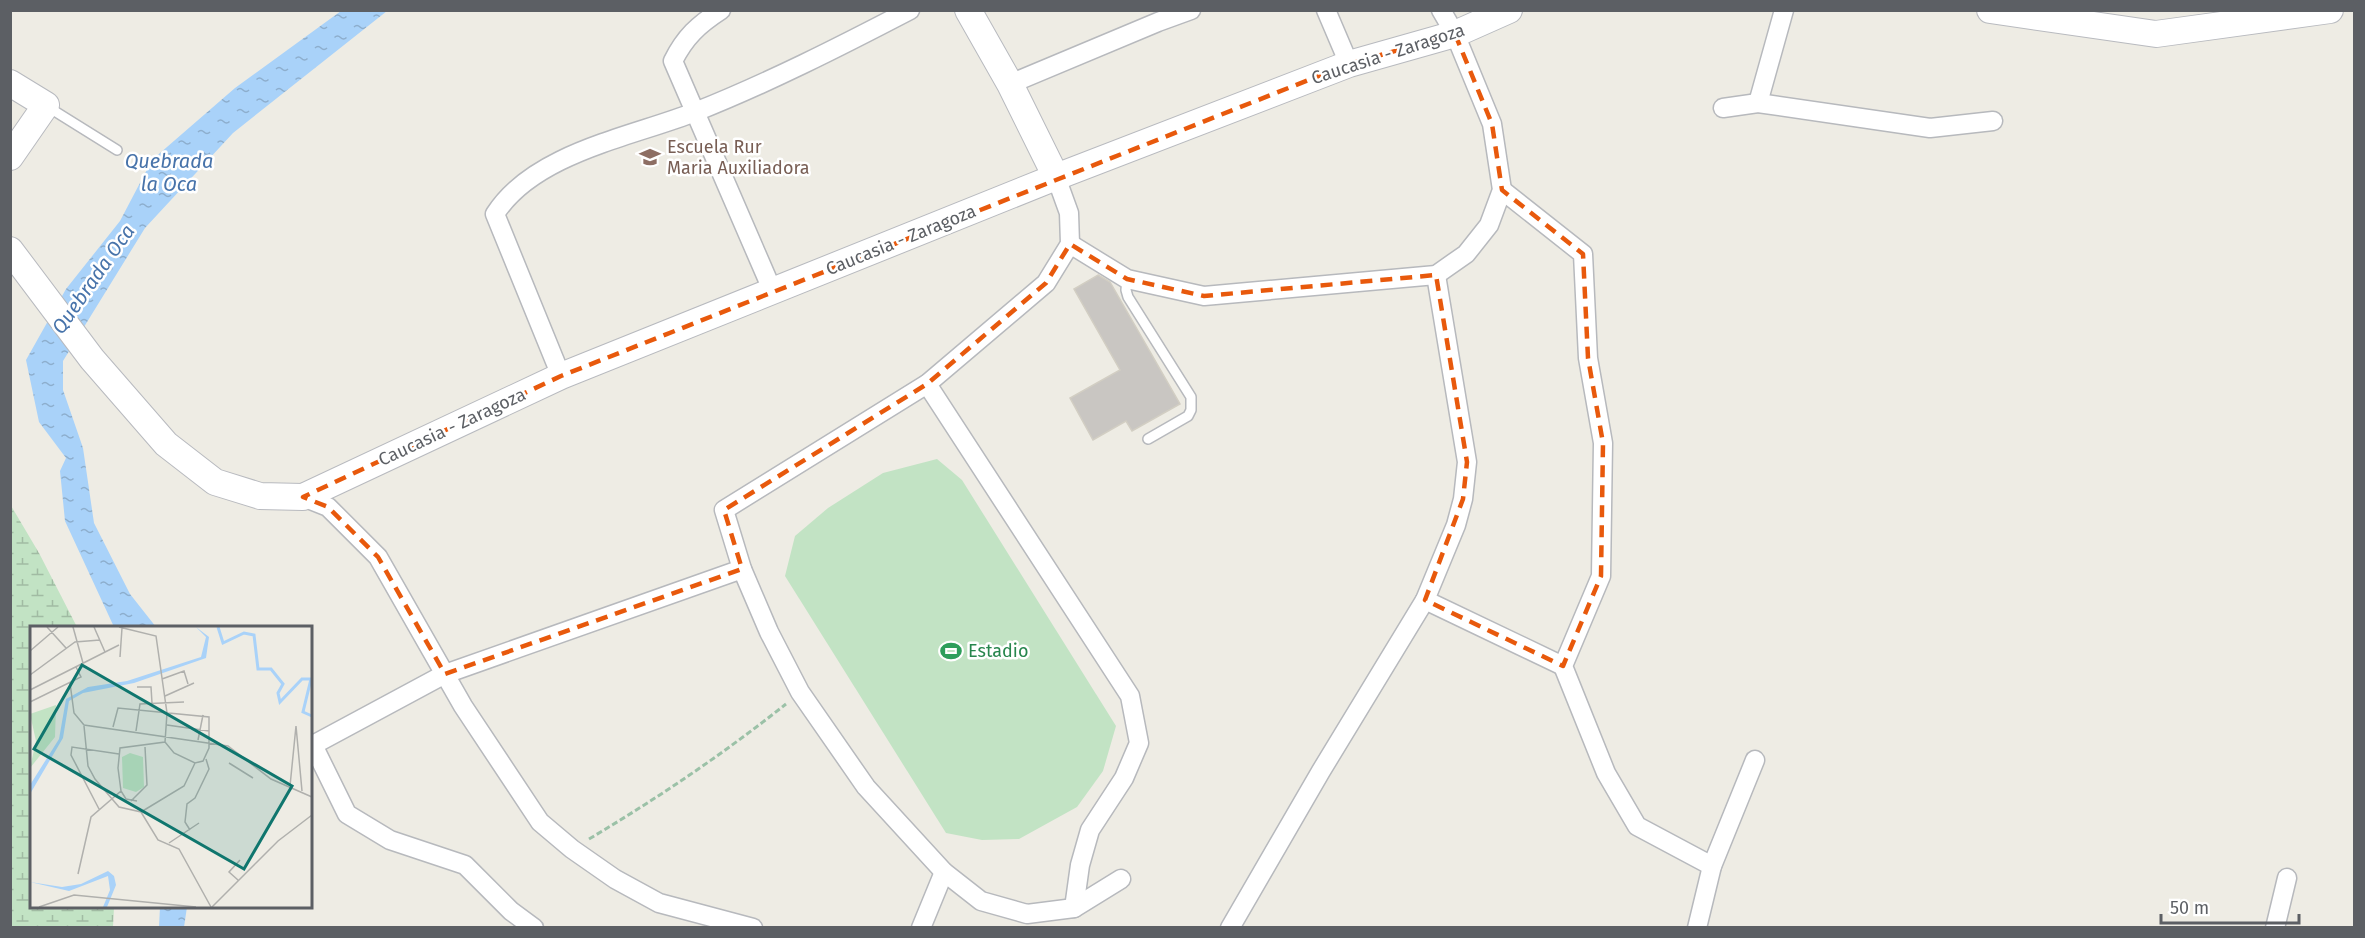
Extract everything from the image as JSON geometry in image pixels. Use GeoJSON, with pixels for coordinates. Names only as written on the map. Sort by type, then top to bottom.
{"type":"FeatureCollection","features":[{"type":"Feature","properties":{"kind":"main road"},"geometry":{"type":"LineString","coordinates":[[968,10],[1010,84],[1056,177]]}},
{"type":"Feature","properties":{"kind":"main road","name":"Caucasia - Zaragoza"},"geometry":{"type":"LineString","coordinates":[[303,497],[561,376],[1056,177],[1349,64],[1455,34],[1509,10]]}},
{"type":"Feature","properties":{"kind":"main road"},"geometry":{"type":"LineString","coordinates":[[1990,10],[2156,34],[2330,10]]}},
{"type":"Feature","properties":{"kind":"main road"},"geometry":{"type":"LineString","coordinates":[[10,83],[46,105],[10,158]]}},
{"type":"Feature","properties":{"kind":"main road"},"geometry":{"type":"LineString","coordinates":[[10,250],[92,359],[166,444],[214,482],[260,496],[303,497]]}},
{"type":"Feature","properties":{"kind":"street"},"geometry":{"type":"LineString","coordinates":[[721,10],[703,22],[682,43],[673,61],[773,292]]}},
{"type":"Feature","properties":{"kind":"street"},"geometry":{"type":"LineString","coordinates":[[561,376],[495,214],[504,199],[517,187],[580,151],[694,112],[819,57],[910,10]]}},
{"type":"Feature","properties":{"kind":"street"},"geometry":{"type":"LineString","coordinates":[[1010,84],[1191,10]]}},
{"type":"Feature","properties":{"kind":"street"},"geometry":{"type":"LineString","coordinates":[[1326,10],[1349,64]]}},
{"type":"Feature","properties":{"kind":"street"},"geometry":{"type":"LineString","coordinates":[[1070,244],[1127,279],[1204,296],[1436,274],[1466,254],[1489,225],[1502,190],[1492,124],[1455,34],[1441,10]]}},
{"type":"Feature","properties":{"kind":"street"},"geometry":{"type":"LineString","coordinates":[[1758,103],[1784,10]]}},
{"type":"Feature","properties":{"kind":"street"},"geometry":{"type":"LineString","coordinates":[[1723,108],[1758,103],[1930,128],[1993,122]]}},
{"type":"Feature","properties":{"kind":"street"},"geometry":{"type":"LineString","coordinates":[[1056,177],[1069,213],[1070,244],[1046,283],[927,384],[724,510],[742,569],[768,632],[800,692],[866,787],[944,872],[981,901],[1027,914],[1074,908],[1122,879]]}},
{"type":"Feature","properties":{"kind":"street"},"geometry":{"type":"LineString","coordinates":[[1502,190],[1583,254],[1588,358],[1603,444],[1601,576],[1563,666]]}},
{"type":"Feature","properties":{"kind":"street"},"geometry":{"type":"LineString","coordinates":[[1230,927],[1425,600],[1456,525],[1463,499],[1467,462],[1436,274]]}},
{"type":"Feature","properties":{"kind":"street"},"geometry":{"type":"LineString","coordinates":[[927,384],[1130,696],[1139,743],[1124,778],[1090,830],[1080,865],[1074,908]]}},
{"type":"Feature","properties":{"kind":"street"},"geometry":{"type":"LineString","coordinates":[[303,497],[328,507],[378,557],[463,706],[540,822],[572,849],[615,879],[659,903],[753,927]]}},
{"type":"Feature","properties":{"kind":"street"},"geometry":{"type":"LineString","coordinates":[[526,925],[465,865],[390,840],[347,814],[312,745],[445,674],[742,569]]}},
{"type":"Feature","properties":{"kind":"street"},"geometry":{"type":"LineString","coordinates":[[1425,600],[1563,666],[1606,773],[1637,826],[1712,867]]}},
{"type":"Feature","properties":{"kind":"street"},"geometry":{"type":"LineString","coordinates":[[1697,927],[1712,867],[1755,760]]}},
{"type":"Feature","properties":{"kind":"street"},"geometry":{"type":"LineString","coordinates":[[921,927],[944,872]]}},
{"type":"Feature","properties":{"kind":"street"},"geometry":{"type":"LineString","coordinates":[[2275,927],[2287,878]]}},
{"type":"Feature","properties":{"kind":"lane"},"geometry":{"type":"LineString","coordinates":[[46,105],[117,150]]}},
{"type":"Feature","properties":{"kind":"lane"},"geometry":{"type":"LineString","coordinates":[[1127,279],[1128,297],[1191,397],[1191,410],[1188,416],[1148,439]]}},
{"type":"Feature","properties":{"kind":"path"},"geometry":{"type":"LineString","coordinates":[[572,849],[651,802],[728,750],[800,692]]}},
{"type":"Feature","properties":{"kind":"highlighted area"},"geometry":{"type":"Polygon","coordinates":[[[1455,34],[1492,124],[1502,190],[1583,254],[1588,358],[1603,443],[1601,576],[1563,666],[1425,600],[1463,499],[1467,462],[1436,275],[1204,296],[1127,279],[1070,244],[1046,283],[927,384],[724,510],[742,569],[445,674],[378,557],[328,507],[303,497],[561,376],[1349,64],[1455,34]]]}},
{"type":"Feature","properties":{"kind":"green space","name":"Estadio"},"geometry":{"type":"Polygon","coordinates":[[[937,459],[962,480],[1116,726],[1103,771],[1077,807],[1019,839],[982,840],[946,833],[785,576],[795,536],[828,508],[883,473],[937,459]]]}},
{"type":"Feature","properties":{"kind":"green space"},"geometry":{"type":"Polygon","coordinates":[[[10,504],[39,553],[76,626],[30,626],[30,908],[114,908],[113,927],[11,927],[10,504]]]}},
{"type":"Feature","properties":{"kind":"water","name":"Quebrada la Oca"},"geometry":{"type":"Polygon","coordinates":[[[341,11],[387,11],[233,133],[145,228],[63,361],[63,390],[83,448],[94,523],[130,594],[155,626],[114,626],[65,521],[60,471],[66,458],[39,422],[26,360],[66,289],[120,221],[152,160],[235,88],[341,11]]]}},
{"type":"Feature","properties":{"kind":"water"},"geometry":{"type":"Polygon","coordinates":[[[160,908],[187,908],[184,927],[159,927],[160,908]]]}},
{"type":"Feature","properties":{"kind":"building"},"geometry":{"type":"Polygon","coordinates":[[[1098,275],[1110,282],[1180,404],[1132,431],[1126,421],[1093,440],[1070,398],[1120,370],[1074,289],[1098,275]]]}},
{"type":"Feature","properties":{"kind":"place","name":"Escuela Rur Maria Auxiliadora"},"geometry":{"type":"Point","coordinates":[650,157]}},
{"type":"Feature","properties":{"kind":"place","name":"Estadio"},"geometry":{"type":"Point","coordinates":[951,651]}},
{"type":"Feature","properties":{"kind":"water label","name":"Quebrada Oca"},"geometry":{"type":"Point","coordinates":[93,279]}}]}
